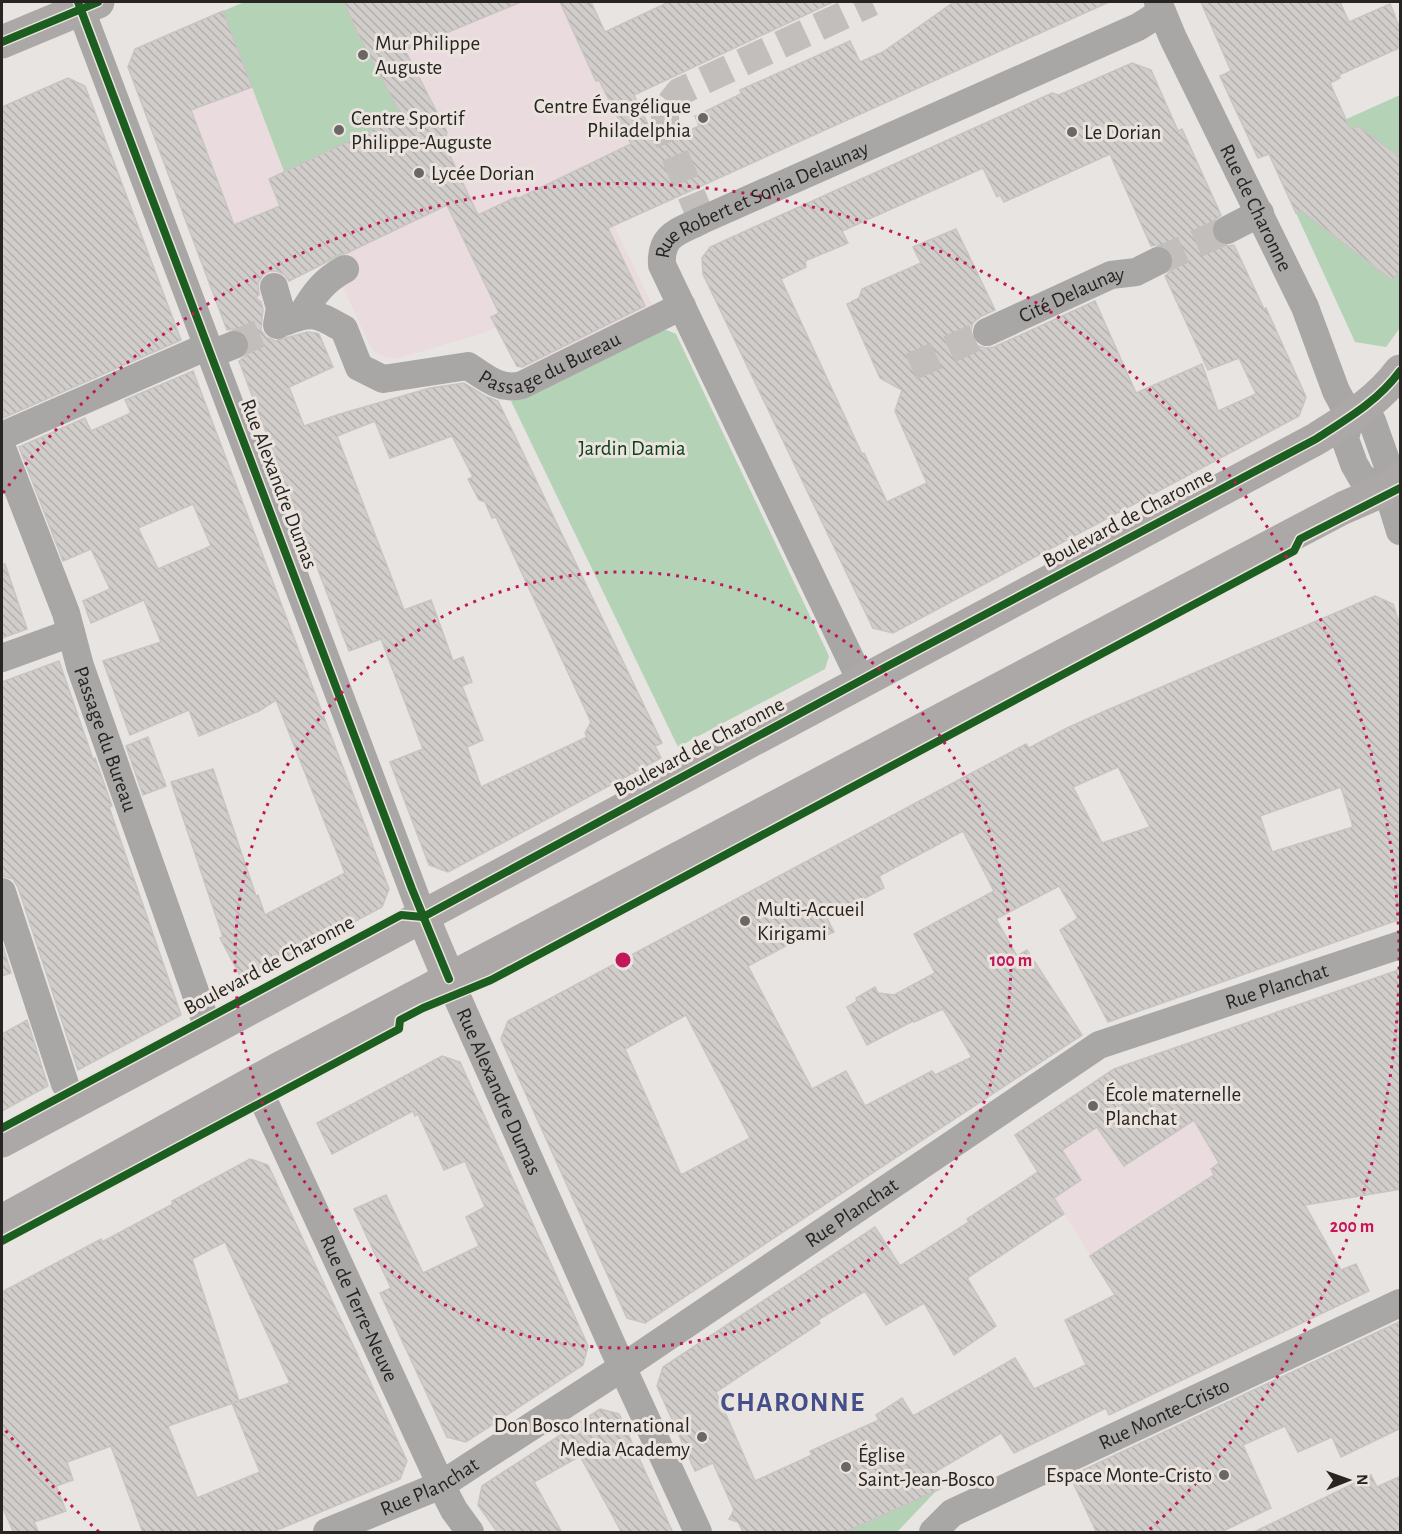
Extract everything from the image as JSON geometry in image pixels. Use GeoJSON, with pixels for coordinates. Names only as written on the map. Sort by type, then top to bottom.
{"type":"FeatureCollection","features":[{"type":"Feature","properties":{"kind":"main road"},"geometry":{"type":"LineString","coordinates":[[2,42],[85,4]]}},
{"type":"Feature","properties":{"kind":"main road","name":"Boulevard de Charonne"},"geometry":{"type":"LineString","coordinates":[[2,1141],[1316,439],[1379,395],[1401,371]]}},
{"type":"Feature","properties":{"kind":"main road"},"geometry":{"type":"LineString","coordinates":[[2,1221],[255,1082],[1343,508],[1395,494]]}},
{"type":"Feature","properties":{"kind":"main road","name":"Rue Alexandre Dumas"},"geometry":{"type":"LineString","coordinates":[[423,917],[449,979]]}},
{"type":"Feature","properties":{"kind":"street","name":"Rue Alexandre Dumas"},"geometry":{"type":"LineString","coordinates":[[85,4],[217,348],[423,917]]}},
{"type":"Feature","properties":{"kind":"street","name":"Rue de Charonne"},"geometry":{"type":"LineString","coordinates":[[1160,7],[1305,307],[1336,392],[1350,417]]}},
{"type":"Feature","properties":{"kind":"street","name":"Rue Robert et Sonia Delaunay"},"geometry":{"type":"LineString","coordinates":[[861,681],[662,265],[661,254],[664,245],[668,238],[676,233],[1138,27],[1160,7]]}},
{"type":"Feature","properties":{"kind":"street"},"geometry":{"type":"LineString","coordinates":[[1227,230],[1260,213]]}},
{"type":"Feature","properties":{"kind":"street","name":"Cité Delaunay"},"geometry":{"type":"LineString","coordinates":[[987,332],[1111,275],[1136,272],[1158,261]]}},
{"type":"Feature","properties":{"kind":"street"},"geometry":{"type":"LineString","coordinates":[[274,287],[280,308],[289,320],[333,275],[345,269]]}},
{"type":"Feature","properties":{"kind":"street","name":"Passage du Bureau"},"geometry":{"type":"LineString","coordinates":[[289,320],[316,315],[344,329],[359,367],[383,379],[468,366],[494,383],[511,388],[522,385],[682,306]]}},
{"type":"Feature","properties":{"kind":"street"},"geometry":{"type":"LineString","coordinates":[[2,436],[217,348]]}},
{"type":"Feature","properties":{"kind":"street"},"geometry":{"type":"LineString","coordinates":[[1350,417],[1344,439],[1354,464],[1362,478],[1395,494],[1401,531]]}},
{"type":"Feature","properties":{"kind":"street","name":"Passage du Bureau"},"geometry":{"type":"LineString","coordinates":[[2,448],[66,613],[80,666],[208,1031]]}},
{"type":"Feature","properties":{"kind":"street"},"geometry":{"type":"LineString","coordinates":[[2,657],[71,633]]}},
{"type":"Feature","properties":{"kind":"street"},"geometry":{"type":"LineString","coordinates":[[2,892],[65,1084]]}},
{"type":"Feature","properties":{"kind":"street","name":"Rue Planchat"},"geometry":{"type":"LineString","coordinates":[[327,1533],[441,1485],[623,1367],[1099,1045],[1401,945]]}},
{"type":"Feature","properties":{"kind":"street","name":"Rue Alexandre Dumas"},"geometry":{"type":"LineString","coordinates":[[449,979],[698,1533]]}},
{"type":"Feature","properties":{"kind":"street","name":"Rue de Terre-Neuve"},"geometry":{"type":"LineString","coordinates":[[255,1082],[441,1485],[454,1510],[470,1533]]}},
{"type":"Feature","properties":{"kind":"street","name":"Rue Monte-Cristo"},"geometry":{"type":"LineString","coordinates":[[933,1533],[952,1513],[1401,1303]]}},
{"type":"Feature","properties":{"kind":"shaded area","name":"Lycée Dorian"},"geometry":{"type":"Polygon","coordinates":[[[245,2],[591,2],[681,196],[614,226],[654,308],[526,368],[516,365],[496,327],[484,333],[399,358],[388,358],[371,348],[341,283],[339,257],[262,293],[268,311],[227,331],[150,126],[251,87],[223,11],[245,2]]]}},
{"type":"Feature","properties":{"kind":"shaded area"},"geometry":{"type":"Polygon","coordinates":[[[1165,1052],[1260,1220],[1115,1295],[1015,1135],[1114,1069],[1165,1052]]]}},
{"type":"Feature","properties":{"kind":"green space","name":"Centre Sportif Philippe-Auguste"},"geometry":{"type":"Polygon","coordinates":[[[245,2],[344,2],[358,34],[448,204],[320,266],[223,11],[245,2]]]}},
{"type":"Feature","properties":{"kind":"green space"},"geometry":{"type":"Polygon","coordinates":[[[1400,95],[1400,328],[1386,347],[1355,342],[1269,154],[1400,95]]]}},
{"type":"Feature","properties":{"kind":"green space","name":"Jardin Damia"},"geometry":{"type":"Polygon","coordinates":[[[664,329],[676,334],[829,656],[825,669],[678,747],[511,401],[664,329]]]}},
{"type":"Feature","properties":{"kind":"green space"},"geometry":{"type":"Polygon","coordinates":[[[936,1491],[897,1532],[830,1532],[936,1491]]]}},
{"type":"Feature","properties":{"kind":"building"},"geometry":{"type":"Polygon","coordinates":[[[344,2],[521,2],[405,50],[447,132],[444,143],[478,215],[516,197],[517,199],[631,144],[599,80],[596,81],[560,2],[591,2],[605,32],[669,2],[833,2],[634,95],[658,145],[699,126],[695,116],[741,94],[740,90],[850,41],[860,62],[883,52],[954,2],[1109,2],[608,228],[645,306],[522,367],[517,366],[491,317],[499,313],[447,205],[347,253],[337,255],[289,281],[285,275],[277,271],[269,271],[262,276],[258,284],[259,295],[255,297],[261,302],[263,309],[261,330],[266,337],[275,341],[307,332],[319,334],[333,367],[289,387],[304,426],[430,388],[464,383],[498,401],[662,743],[655,746],[661,758],[448,872],[429,865],[390,762],[423,749],[381,639],[349,651],[239,361],[247,355],[250,340],[245,333],[237,329],[227,330],[128,67],[135,49],[223,11],[252,87],[191,110],[234,225],[280,206],[269,179],[402,116],[358,34],[344,2]],[[375,421],[337,436],[404,610],[431,600],[453,661],[463,657],[472,682],[462,686],[483,740],[467,747],[481,787],[587,737],[585,733],[591,722],[496,517],[492,518],[485,502],[479,500],[468,479],[473,477],[452,436],[390,458],[375,421]]]}},
{"type":"Feature","properties":{"kind":"building"},"geometry":{"type":"Polygon","coordinates":[[[1201,2],[1340,2],[1349,22],[1390,4],[1401,31],[1401,47],[1339,75],[1340,78],[1330,83],[1350,129],[1358,126],[1401,158],[1401,270],[1392,280],[1300,210],[1296,213],[1269,154],[1258,158],[1220,76],[1231,71],[1201,2]]]}},
{"type":"Feature","properties":{"kind":"building"},"geometry":{"type":"Polygon","coordinates":[[[1132,63],[1151,70],[1178,131],[1182,129],[1221,215],[1213,222],[1212,237],[1219,244],[1234,245],[1264,309],[1266,308],[1306,397],[1299,416],[893,633],[873,628],[703,274],[702,258],[710,247],[1052,93],[1059,95],[1132,63]],[[1110,154],[1004,202],[1000,195],[997,197],[983,168],[842,231],[848,243],[805,261],[806,267],[781,279],[862,454],[864,453],[887,502],[927,483],[895,411],[902,390],[880,378],[847,304],[859,298],[862,289],[921,263],[913,247],[956,229],[995,310],[973,323],[972,338],[978,346],[994,347],[1095,301],[1136,393],[1202,364],[1218,411],[1256,394],[1239,358],[1208,370],[1165,276],[1172,270],[1173,254],[1167,247],[1151,246],[1110,154]]]}},
{"type":"Feature","properties":{"kind":"building"},"geometry":{"type":"Polygon","coordinates":[[[68,78],[85,86],[181,340],[3,418],[2,107],[68,78]]]}},
{"type":"Feature","properties":{"kind":"building"},"geometry":{"type":"Polygon","coordinates":[[[193,371],[389,889],[382,907],[243,981],[220,938],[223,937],[171,782],[213,769],[256,896],[258,895],[265,915],[345,873],[276,700],[259,711],[199,736],[189,710],[130,735],[103,661],[161,642],[144,600],[91,623],[83,601],[110,589],[91,549],[63,561],[19,447],[85,418],[91,431],[131,413],[125,400],[193,371]],[[193,504],[138,528],[158,569],[211,546],[193,504]]]}},
{"type":"Feature","properties":{"kind":"building"},"geometry":{"type":"Polygon","coordinates":[[[5,564],[27,629],[2,638],[2,565],[5,564]]]}},
{"type":"Feature","properties":{"kind":"building"},"geometry":{"type":"Polygon","coordinates":[[[1375,596],[1393,604],[1401,628],[1401,919],[1108,1022],[1060,930],[1078,918],[1059,886],[996,919],[1017,956],[1027,950],[1082,1035],[645,1323],[627,1318],[501,1039],[508,1021],[1026,744],[1029,748],[1105,711],[1375,596]],[[1118,767],[1073,787],[1102,843],[1150,827],[1118,767]],[[1341,787],[1260,816],[1272,852],[1353,827],[1341,787]],[[963,831],[879,876],[884,888],[827,918],[834,932],[814,941],[810,933],[748,966],[812,1089],[846,1071],[865,1106],[932,1071],[935,1075],[972,1057],[943,1009],[913,1021],[867,1045],[847,1007],[857,1001],[856,998],[875,987],[878,993],[894,995],[935,973],[914,934],[994,891],[963,831]],[[686,1015],[625,1049],[681,1175],[750,1138],[686,1015]]]}},
{"type":"Feature","properties":{"kind":"building"},"geometry":{"type":"Polygon","coordinates":[[[59,661],[112,806],[109,807],[181,1015],[78,1070],[18,887],[13,879],[2,876],[2,682],[59,661]]]}},
{"type":"Feature","properties":{"kind":"building"},"geometry":{"type":"Polygon","coordinates":[[[148,737],[166,786],[143,795],[126,746],[148,737]]]}},
{"type":"Feature","properties":{"kind":"building"},"geometry":{"type":"Polygon","coordinates":[[[2,943],[11,973],[2,976],[2,943]]]}},
{"type":"Feature","properties":{"kind":"building"},"geometry":{"type":"Polygon","coordinates":[[[1401,969],[1401,1189],[1305,1205],[1341,1270],[1356,1264],[1369,1291],[1109,1415],[1106,1408],[1014,1453],[1001,1433],[935,1472],[942,1488],[843,1533],[744,1533],[738,1522],[729,1519],[734,1510],[713,1463],[695,1471],[657,1386],[663,1367],[875,1227],[900,1266],[969,1222],[967,1219],[1038,1172],[1015,1135],[1114,1069],[1401,969]],[[1194,1120],[1124,1166],[1097,1127],[1062,1150],[1081,1180],[1054,1198],[1064,1214],[967,1278],[996,1326],[954,1355],[924,1303],[886,1325],[865,1291],[818,1320],[820,1323],[716,1392],[755,1481],[812,1455],[810,1451],[879,1420],[876,1415],[902,1398],[913,1416],[1015,1358],[1034,1389],[1086,1365],[1065,1320],[1115,1295],[1090,1256],[1214,1175],[1211,1169],[1219,1163],[1194,1120]]]}},
{"type":"Feature","properties":{"kind":"building"},"geometry":{"type":"Polygon","coordinates":[[[27,1020],[48,1086],[2,1111],[2,1034],[27,1020]]]}},
{"type":"Feature","properties":{"kind":"building"},"geometry":{"type":"Polygon","coordinates":[[[442,1056],[460,1062],[588,1346],[583,1365],[466,1442],[447,1437],[380,1293],[391,1288],[354,1209],[386,1195],[423,1273],[479,1246],[466,1217],[485,1207],[465,1161],[444,1170],[418,1114],[415,1116],[413,1111],[332,1154],[317,1123],[442,1056]]]}},
{"type":"Feature","properties":{"kind":"building"},"geometry":{"type":"Polygon","coordinates":[[[250,1159],[268,1165],[407,1461],[400,1479],[270,1533],[143,1533],[111,1446],[67,1462],[73,1480],[56,1486],[66,1511],[34,1522],[39,1533],[14,1533],[2,1506],[2,1292],[101,1239],[102,1242],[173,1204],[172,1201],[250,1159]],[[225,1242],[192,1259],[239,1401],[290,1383],[225,1242]],[[232,1403],[168,1426],[197,1498],[260,1472],[232,1403]]]}},
{"type":"Feature","properties":{"kind":"building"},"geometry":{"type":"Polygon","coordinates":[[[1401,1321],[1401,1428],[1341,1457],[1332,1437],[1298,1452],[1285,1426],[1243,1445],[1271,1508],[1219,1533],[1097,1533],[1070,1476],[1401,1321]]]}},
{"type":"Feature","properties":{"kind":"building"},"geometry":{"type":"Polygon","coordinates":[[[600,1409],[619,1414],[673,1533],[622,1533],[580,1456],[534,1482],[562,1533],[498,1533],[478,1505],[482,1486],[600,1409]]]}},
{"type":"Feature","properties":{"kind":"building"},"geometry":{"type":"Polygon","coordinates":[[[1371,1475],[1377,1487],[1401,1476],[1401,1533],[1252,1533],[1371,1475]]]}},
{"type":"Feature","properties":{"kind":"tunnel"},"geometry":{"type":"LineString","coordinates":[[702,220],[665,132],[665,110],[679,92],[872,2]]}},
{"type":"Feature","properties":{"kind":"tunnel"},"geometry":{"type":"LineString","coordinates":[[1158,261],[1227,230]]}},
{"type":"Feature","properties":{"kind":"tunnel"},"geometry":{"type":"LineString","coordinates":[[234,345],[287,321]]}},
{"type":"Feature","properties":{"kind":"tunnel"},"geometry":{"type":"LineString","coordinates":[[911,367],[987,332]]}},
{"type":"Feature","properties":{"kind":"cycle path"},"geometry":{"type":"LineString","coordinates":[[78,2],[412,889],[449,979]]}},
{"type":"Feature","properties":{"kind":"cycle path"},"geometry":{"type":"LineString","coordinates":[[2,42],[98,2]]}},
{"type":"Feature","properties":{"kind":"cycle path"},"geometry":{"type":"LineString","coordinates":[[2,1128],[401,915],[423,917],[884,668],[1316,439],[1372,400],[1400,371]]}},
{"type":"Feature","properties":{"kind":"cycle path"},"geometry":{"type":"LineString","coordinates":[[2,1241],[399,1029],[400,1020],[491,980],[1294,551],[1300,539],[1400,488]]}},
{"type":"Feature","properties":{"kind":"place","name":"Mur Philippe Auguste"},"geometry":{"type":"Point","coordinates":[363,55]}},
{"type":"Feature","properties":{"kind":"place","name":"Centre Évangélique Philadelphia"},"geometry":{"type":"Point","coordinates":[703,118]}},
{"type":"Feature","properties":{"kind":"place","name":"Centre Sportif Philippe-Auguste"},"geometry":{"type":"Point","coordinates":[339,130]}},
{"type":"Feature","properties":{"kind":"place","name":"Le Dorian"},"geometry":{"type":"Point","coordinates":[1072,132]}},
{"type":"Feature","properties":{"kind":"place","name":"Lycée Dorian"},"geometry":{"type":"Point","coordinates":[419,173]}},
{"type":"Feature","properties":{"kind":"place","name":"Multi-Accueil Kirigami"},"geometry":{"type":"Point","coordinates":[745,921]}},
{"type":"Feature","properties":{"kind":"place","name":"École maternelle Planchat"},"geometry":{"type":"Point","coordinates":[1093,1106]}},
{"type":"Feature","properties":{"kind":"place","name":"Don Bosco International Media Academy"},"geometry":{"type":"Point","coordinates":[702,1437]}},
{"type":"Feature","properties":{"kind":"place","name":"Église Saint-Jean-Bosco"},"geometry":{"type":"Point","coordinates":[846,1467]}},
{"type":"Feature","properties":{"kind":"place","name":"Espace Monte-Cristo"},"geometry":{"type":"Point","coordinates":[1224,1475]}},
{"type":"Feature","properties":{"kind":"district","name":"CHARONNE"},"geometry":{"type":"Point","coordinates":[793,1402]}}]}
